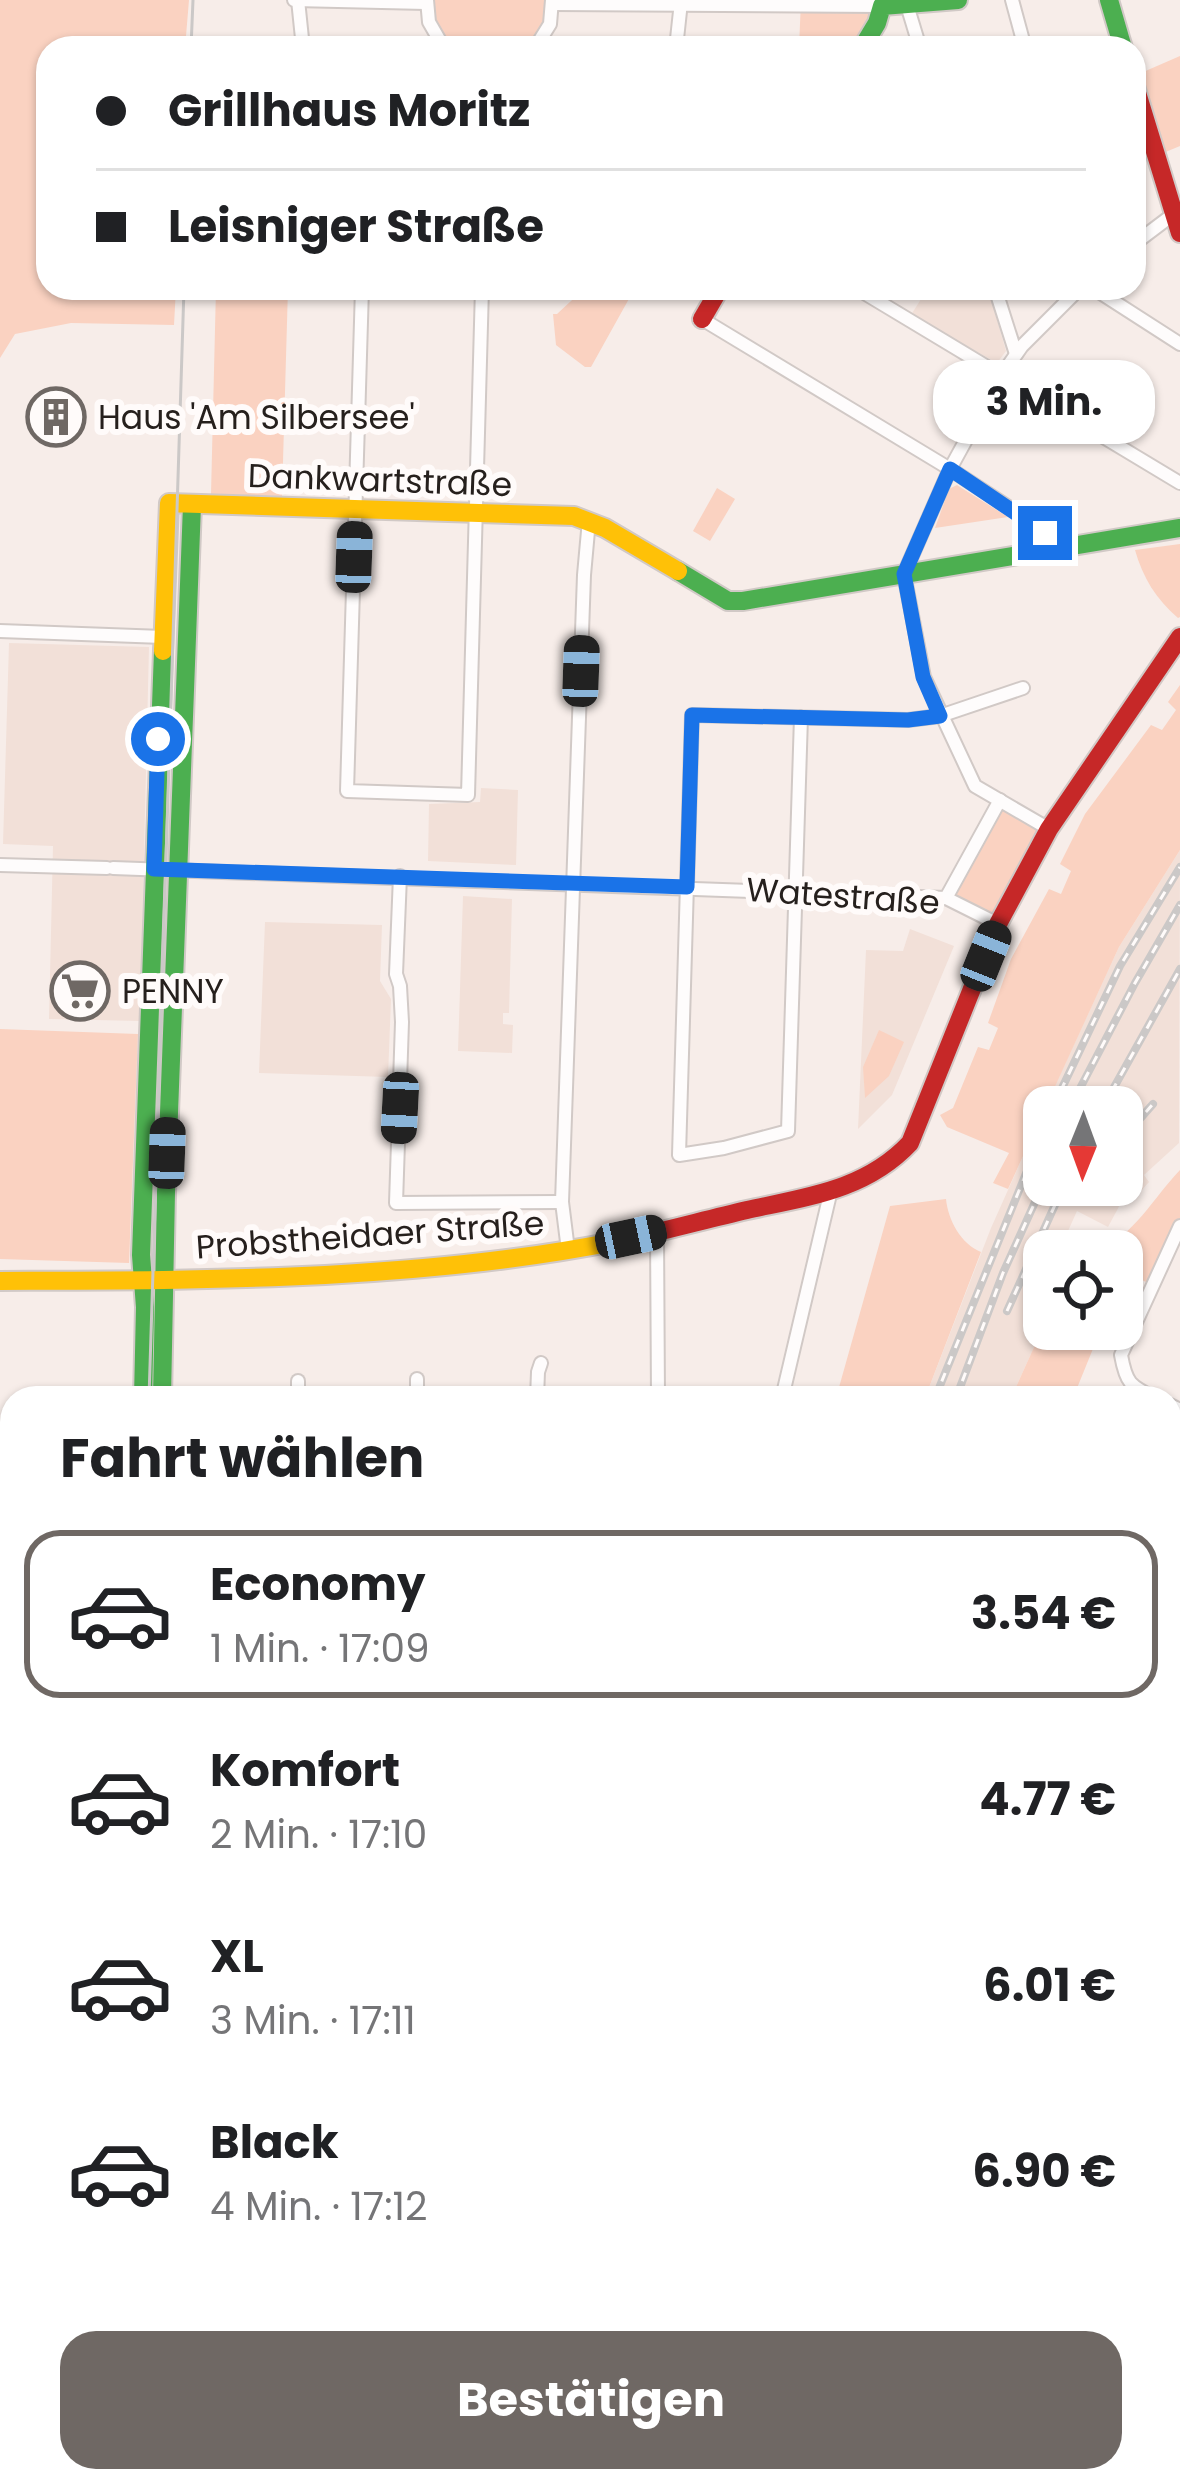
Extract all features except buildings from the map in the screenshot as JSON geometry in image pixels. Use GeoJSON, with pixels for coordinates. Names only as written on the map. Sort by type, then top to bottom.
{"type":"FeatureCollection","features":[{"type":"Feature","properties":{"kind":"main road"},"geometry":{"type":"LineString","coordinates":[[869,36],[880,3],[958,0]]}},
{"type":"Feature","properties":{"kind":"main road"},"geometry":{"type":"LineString","coordinates":[[1109,0],[1120,36]]}},
{"type":"Feature","properties":{"kind":"main road"},"geometry":{"type":"LineString","coordinates":[[1146,119],[1180,233]]}},
{"type":"Feature","properties":{"kind":"main road"},"geometry":{"type":"LineString","coordinates":[[702,319],[713,300]]}},
{"type":"Feature","properties":{"kind":"main road","name":"Dankwartstraße"},"geometry":{"type":"LineString","coordinates":[[163,637],[169,503],[589,520]]}},
{"type":"Feature","properties":{"kind":"main road"},"geometry":{"type":"LineString","coordinates":[[162,1386],[192,505]]}},
{"type":"Feature","properties":{"kind":"main road"},"geometry":{"type":"LineString","coordinates":[[589,520],[728,601],[1180,528]]}},
{"type":"Feature","properties":{"kind":"main road"},"geometry":{"type":"LineString","coordinates":[[143,1386],[142,1280],[163,637]]}},
{"type":"Feature","properties":{"kind":"main road"},"geometry":{"type":"LineString","coordinates":[[998,924],[1048,829],[1180,638]]}},
{"type":"Feature","properties":{"kind":"main road","name":"Probstheidaer Straße"},"geometry":{"type":"LineString","coordinates":[[0,1281],[299,1275],[568,1250],[831,1190],[878,1174],[897,1161],[910,1143],[998,924]]}},
{"type":"Feature","properties":{"kind":"street"},"geometry":{"type":"LineString","coordinates":[[302,36],[297,0],[426,2],[435,36]]}},
{"type":"Feature","properties":{"kind":"street"},"geometry":{"type":"LineString","coordinates":[[1012,0],[1022,36]]}},
{"type":"Feature","properties":{"kind":"street"},"geometry":{"type":"LineString","coordinates":[[543,36],[553,2],[880,3]]}},
{"type":"Feature","properties":{"kind":"street"},"geometry":{"type":"LineString","coordinates":[[677,36],[681,3]]}},
{"type":"Feature","properties":{"kind":"street"},"geometry":{"type":"LineString","coordinates":[[907,5],[916,36]]}},
{"type":"Feature","properties":{"kind":"street"},"geometry":{"type":"LineString","coordinates":[[1146,235],[1177,211]]}},
{"type":"Feature","properties":{"kind":"street"},"geometry":{"type":"LineString","coordinates":[[362,300],[347,791],[468,795],[482,300]]}},
{"type":"Feature","properties":{"kind":"street"},"geometry":{"type":"LineString","coordinates":[[876,300],[1180,483]]}},
{"type":"Feature","properties":{"kind":"street"},"geometry":{"type":"LineString","coordinates":[[999,300],[1016,354]]}},
{"type":"Feature","properties":{"kind":"street"},"geometry":{"type":"LineString","coordinates":[[1048,829],[975,786],[923,677],[904,574],[950,469],[1000,376],[1068,300]]}},
{"type":"Feature","properties":{"kind":"street"},"geometry":{"type":"LineString","coordinates":[[1112,300],[1180,344]]}},
{"type":"Feature","properties":{"kind":"street"},"geometry":{"type":"LineString","coordinates":[[702,319],[1042,530],[1049,550]]}},
{"type":"Feature","properties":{"kind":"street"},"geometry":{"type":"LineString","coordinates":[[568,1250],[562,1202],[589,520]]}},
{"type":"Feature","properties":{"kind":"street"},"geometry":{"type":"LineString","coordinates":[[0,631],[163,637]]}},
{"type":"Feature","properties":{"kind":"street"},"geometry":{"type":"LineString","coordinates":[[801,717],[788,1131],[679,1155],[692,715],[801,717],[908,720],[940,716],[1023,688]]}},
{"type":"Feature","properties":{"kind":"street"},"geometry":{"type":"LineString","coordinates":[[946,898],[1000,800]]}},
{"type":"Feature","properties":{"kind":"street","name":"Watestraße"},"geometry":{"type":"LineString","coordinates":[[0,865],[946,898],[998,924]]}},
{"type":"Feature","properties":{"kind":"street"},"geometry":{"type":"LineString","coordinates":[[400,876],[396,974],[402,1022],[396,1203],[562,1202]]}},
{"type":"Feature","properties":{"kind":"street"},"geometry":{"type":"LineString","coordinates":[[785,1386],[831,1190]]}},
{"type":"Feature","properties":{"kind":"street"},"geometry":{"type":"LineString","coordinates":[[1132,1386],[1124,1374],[1121,1355],[1180,1226]]}},
{"type":"Feature","properties":{"kind":"street"},"geometry":{"type":"LineString","coordinates":[[657,1231],[658,1386]]}},
{"type":"Feature","properties":{"kind":"street"},"geometry":{"type":"LineString","coordinates":[[537,1386],[541,1363]]}},
{"type":"Feature","properties":{"kind":"street"},"geometry":{"type":"LineString","coordinates":[[417,1378],[417,1386]]}},
{"type":"Feature","properties":{"kind":"street"},"geometry":{"type":"LineString","coordinates":[[298,1381],[298,1386]]}},
{"type":"Feature","properties":{"kind":"shaded area"},"geometry":{"type":"Polygon","coordinates":[[[0,0],[189,0],[186,36],[36,36],[36,300],[175,300],[174,325],[71,323],[15,334],[0,358],[0,0]]]}},
{"type":"Feature","properties":{"kind":"shaded area"},"geometry":{"type":"Polygon","coordinates":[[[431,0],[549,0],[548,16],[536,36],[442,36],[434,23],[431,0]]]}},
{"type":"Feature","properties":{"kind":"shaded area"},"geometry":{"type":"Polygon","coordinates":[[[801,0],[879,0],[866,36],[800,36],[801,0]]]}},
{"type":"Feature","properties":{"kind":"shaded area"},"geometry":{"type":"Polygon","coordinates":[[[1180,56],[1180,146],[1156,156],[1146,120],[1146,71],[1180,56]]]}},
{"type":"Feature","properties":{"kind":"shaded area"},"geometry":{"type":"Polygon","coordinates":[[[216,300],[288,300],[282,496],[211,494],[216,300]]]}},
{"type":"Feature","properties":{"kind":"shaded area"},"geometry":{"type":"Polygon","coordinates":[[[572,300],[628,300],[591,367],[556,345],[553,314],[572,300]]]}},
{"type":"Feature","properties":{"kind":"shaded area"},"geometry":{"type":"Polygon","coordinates":[[[920,300],[991,300],[1006,351],[997,363],[911,315],[920,300]]]}},
{"type":"Feature","properties":{"kind":"shaded area"},"geometry":{"type":"Polygon","coordinates":[[[957,485],[1008,517],[935,528],[949,489],[957,485]]]}},
{"type":"Feature","properties":{"kind":"shaded area"},"geometry":{"type":"Polygon","coordinates":[[[717,488],[735,499],[710,541],[693,531],[717,488]]]}},
{"type":"Feature","properties":{"kind":"shaded area"},"geometry":{"type":"Polygon","coordinates":[[[1180,544],[1178,618],[1151,587],[1135,550],[1180,544]]]}},
{"type":"Feature","properties":{"kind":"shaded area"},"geometry":{"type":"Polygon","coordinates":[[[9,643],[149,647],[140,1021],[49,1019],[53,846],[3,844],[9,643]]]}},
{"type":"Feature","properties":{"kind":"shaded area"},"geometry":{"type":"Polygon","coordinates":[[[1180,685],[1180,850],[1119,947],[1055,1086],[1023,1086],[1023,1156],[1008,1189],[993,1183],[1009,1153],[947,1127],[940,1115],[953,1108],[978,1047],[989,1050],[998,1028],[988,1023],[1011,959],[1049,889],[1061,894],[1071,871],[1060,864],[1085,814],[1151,725],[1162,730],[1176,710],[1168,702],[1180,685]]]}},
{"type":"Feature","properties":{"kind":"shaded area"},"geometry":{"type":"Polygon","coordinates":[[[481,788],[518,790],[516,865],[428,861],[429,804],[480,802],[481,788]]]}},
{"type":"Feature","properties":{"kind":"shaded area"},"geometry":{"type":"Polygon","coordinates":[[[1000,800],[1049,829],[998,924],[946,898],[1000,800]]]}},
{"type":"Feature","properties":{"kind":"shaded area"},"geometry":{"type":"Polygon","coordinates":[[[1180,850],[1179,1143],[1144,1175],[1149,1182],[1143,1189],[1143,1086],[1055,1086],[1119,947],[1180,850]]]}},
{"type":"Feature","properties":{"kind":"shaded area"},"geometry":{"type":"Polygon","coordinates":[[[463,896],[512,899],[509,1013],[503,1013],[503,1024],[513,1025],[512,1053],[458,1051],[463,896]]]}},
{"type":"Feature","properties":{"kind":"shaded area"},"geometry":{"type":"Polygon","coordinates":[[[265,922],[382,925],[380,981],[391,999],[388,1077],[259,1073],[265,922]]]}},
{"type":"Feature","properties":{"kind":"shaded area"},"geometry":{"type":"Polygon","coordinates":[[[910,929],[954,946],[892,1095],[858,1129],[866,950],[903,951],[910,929]]]}},
{"type":"Feature","properties":{"kind":"shaded area"},"geometry":{"type":"Polygon","coordinates":[[[0,1029],[138,1034],[129,1263],[0,1259],[0,1029]]]}},
{"type":"Feature","properties":{"kind":"shaded area"},"geometry":{"type":"Polygon","coordinates":[[[879,1030],[904,1042],[889,1076],[865,1098],[863,1067],[879,1030]]]}},
{"type":"Feature","properties":{"kind":"shaded area"},"geometry":{"type":"Polygon","coordinates":[[[1023,1156],[1023,1206],[1119,1206],[1108,1227],[1077,1211],[1068,1230],[1023,1230],[1023,1350],[1033,1350],[1016,1386],[930,1386],[1023,1156]]]}},
{"type":"Feature","properties":{"kind":"shaded area"},"geometry":{"type":"Polygon","coordinates":[[[1180,1170],[1180,1226],[1154,1286],[1143,1280],[1143,1230],[1127,1230],[1180,1170]]]}},
{"type":"Feature","properties":{"kind":"shaded area"},"geometry":{"type":"Polygon","coordinates":[[[946,1199],[957,1230],[981,1252],[930,1386],[839,1386],[890,1206],[946,1199]]]}},
{"type":"Feature","properties":{"kind":"shaded area"},"geometry":{"type":"Polygon","coordinates":[[[1033,1350],[1092,1350],[1078,1386],[1016,1386],[1033,1350]]]}},
{"type":"Feature","properties":{"kind":"tram line"},"geometry":{"type":"LineString","coordinates":[[192,36],[193,0]]}},
{"type":"Feature","properties":{"kind":"tram line"},"geometry":{"type":"LineString","coordinates":[[149,1386],[184,300]]}},
{"type":"Feature","properties":{"kind":"railway"},"geometry":{"type":"LineString","coordinates":[[1063,1086],[1120,966],[1180,867]]}},
{"type":"Feature","properties":{"kind":"railway"},"geometry":{"type":"LineString","coordinates":[[1081,1086],[1180,905]]}},
{"type":"Feature","properties":{"kind":"railway"},"geometry":{"type":"LineString","coordinates":[[1115,1086],[1180,969]]}},
{"type":"Feature","properties":{"kind":"railway"},"geometry":{"type":"LineString","coordinates":[[1143,1115],[1153,1104]]}},
{"type":"Feature","properties":{"kind":"railway"},"geometry":{"type":"LineString","coordinates":[[940,1386],[1023,1181]]}},
{"type":"Feature","properties":{"kind":"railway"},"geometry":{"type":"LineString","coordinates":[[961,1386],[1033,1206]]}},
{"type":"Feature","properties":{"kind":"railway"},"geometry":{"type":"LineString","coordinates":[[1007,1311],[1054,1206]]}},
{"type":"Feature","properties":{"kind":"traffic: fast"},"geometry":{"type":"LineString","coordinates":[[869,36],[882,6],[958,0]]}},
{"type":"Feature","properties":{"kind":"traffic: fast"},"geometry":{"type":"LineString","coordinates":[[1109,0],[1120,36]]}},
{"type":"Feature","properties":{"kind":"traffic: fast"},"geometry":{"type":"LineString","coordinates":[[162,1386],[192,505]]}},
{"type":"Feature","properties":{"kind":"traffic: fast"},"geometry":{"type":"LineString","coordinates":[[678,571],[728,601],[743,601],[1180,528]]}},
{"type":"Feature","properties":{"kind":"traffic: fast"},"geometry":{"type":"LineString","coordinates":[[143,1386],[141,1255],[163,651]]}},
{"type":"Feature","properties":{"kind":"traffic: slow"},"geometry":{"type":"LineString","coordinates":[[163,651],[169,503],[574,516],[605,528],[678,571]]}},
{"type":"Feature","properties":{"kind":"traffic: slow"},"geometry":{"type":"LineString","coordinates":[[0,1281],[388,1271],[618,1241]]}},
{"type":"Feature","properties":{"kind":"traffic: jam"},"geometry":{"type":"LineString","coordinates":[[1146,122],[1180,233]]}},
{"type":"Feature","properties":{"kind":"traffic: jam"},"geometry":{"type":"LineString","coordinates":[[702,319],[713,300]]}},
{"type":"Feature","properties":{"kind":"traffic: jam"},"geometry":{"type":"LineString","coordinates":[[618,1241],[834,1189],[874,1171],[910,1143],[998,924],[1049,829],[1180,637]]}},
{"type":"Feature","properties":{"kind":"place","name":"Haus 'Am Silbersee'"},"geometry":{"type":"Point","coordinates":[56,417]}},
{"type":"Feature","properties":{"kind":"place","name":"PENNY"},"geometry":{"type":"Point","coordinates":[80,991]}},
{"type":"Feature","properties":{"kind":"route"},"geometry":{"type":"LineString","coordinates":[[158,739],[154,869],[687,887],[692,715],[908,720],[940,716],[923,677],[904,574],[950,469],[1045,533]]}}]}
